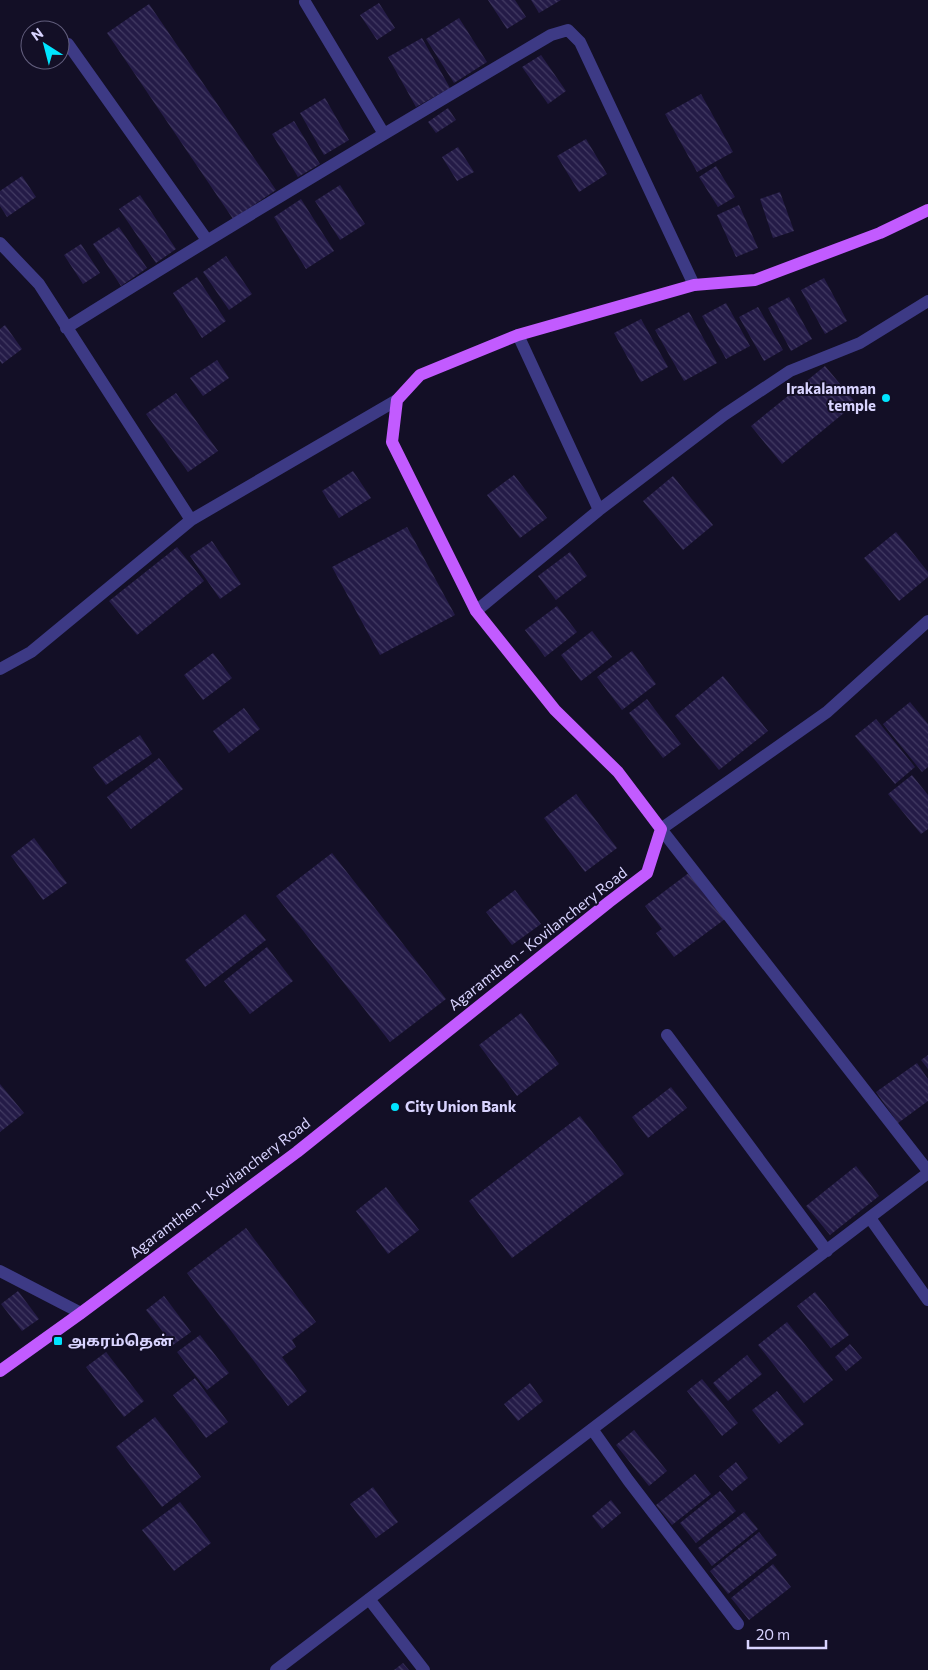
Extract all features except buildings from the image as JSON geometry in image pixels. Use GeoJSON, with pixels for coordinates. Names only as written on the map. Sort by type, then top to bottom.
{"type":"FeatureCollection","features":[{"type":"Feature","properties":{"kind":"main road"},"geometry":{"type":"LineString","coordinates":[[661,829],[618,772],[555,710],[476,611],[392,442],[397,400],[420,375],[518,335],[694,285],[754,280],[880,232],[928,210]]}},
{"type":"Feature","properties":{"kind":"main road","name":"Agaramthen - Kovilanchery Road"},"geometry":{"type":"LineString","coordinates":[[0,1371],[297,1152],[647,873],[661,829]]}},
{"type":"Feature","properties":{"kind":"street"},"geometry":{"type":"LineString","coordinates":[[305,2],[384,134]]}},
{"type":"Feature","properties":{"kind":"street"},"geometry":{"type":"LineString","coordinates":[[66,328],[207,240],[550,35],[568,30],[580,42],[694,285]]}},
{"type":"Feature","properties":{"kind":"street"},"geometry":{"type":"LineString","coordinates":[[70,47],[207,240]]}},
{"type":"Feature","properties":{"kind":"street"},"geometry":{"type":"LineString","coordinates":[[0,242],[39,284],[191,520]]}},
{"type":"Feature","properties":{"kind":"street"},"geometry":{"type":"LineString","coordinates":[[476,611],[599,510],[724,415],[790,371],[860,343],[928,301]]}},
{"type":"Feature","properties":{"kind":"street"},"geometry":{"type":"LineString","coordinates":[[518,335],[599,510]]}},
{"type":"Feature","properties":{"kind":"street"},"geometry":{"type":"LineString","coordinates":[[0,669],[31,652],[191,520],[397,400]]}},
{"type":"Feature","properties":{"kind":"street"},"geometry":{"type":"LineString","coordinates":[[276,1670],[928,1172],[661,829],[827,712],[928,621]]}},
{"type":"Feature","properties":{"kind":"street"},"geometry":{"type":"LineString","coordinates":[[667,1034],[827,1251]]}},
{"type":"Feature","properties":{"kind":"street"},"geometry":{"type":"LineString","coordinates":[[870,1218],[928,1300]]}},
{"type":"Feature","properties":{"kind":"street"},"geometry":{"type":"LineString","coordinates":[[0,1271],[81,1313]]}},
{"type":"Feature","properties":{"kind":"street"},"geometry":{"type":"LineString","coordinates":[[592,1429],[628,1480],[738,1624]]}},
{"type":"Feature","properties":{"kind":"street"},"geometry":{"type":"LineString","coordinates":[[369,1599],[424,1670]]}},
{"type":"Feature","properties":{"kind":"place","name":"Irakalamman temple"},"geometry":{"type":"Point","coordinates":[886,398]}},
{"type":"Feature","properties":{"kind":"place","name":"City Union Bank"},"geometry":{"type":"Point","coordinates":[395,1107]}},
{"type":"Feature","properties":{"kind":"place","name":"அகரம்தென்"},"geometry":{"type":"Point","coordinates":[58,1341]}}]}
